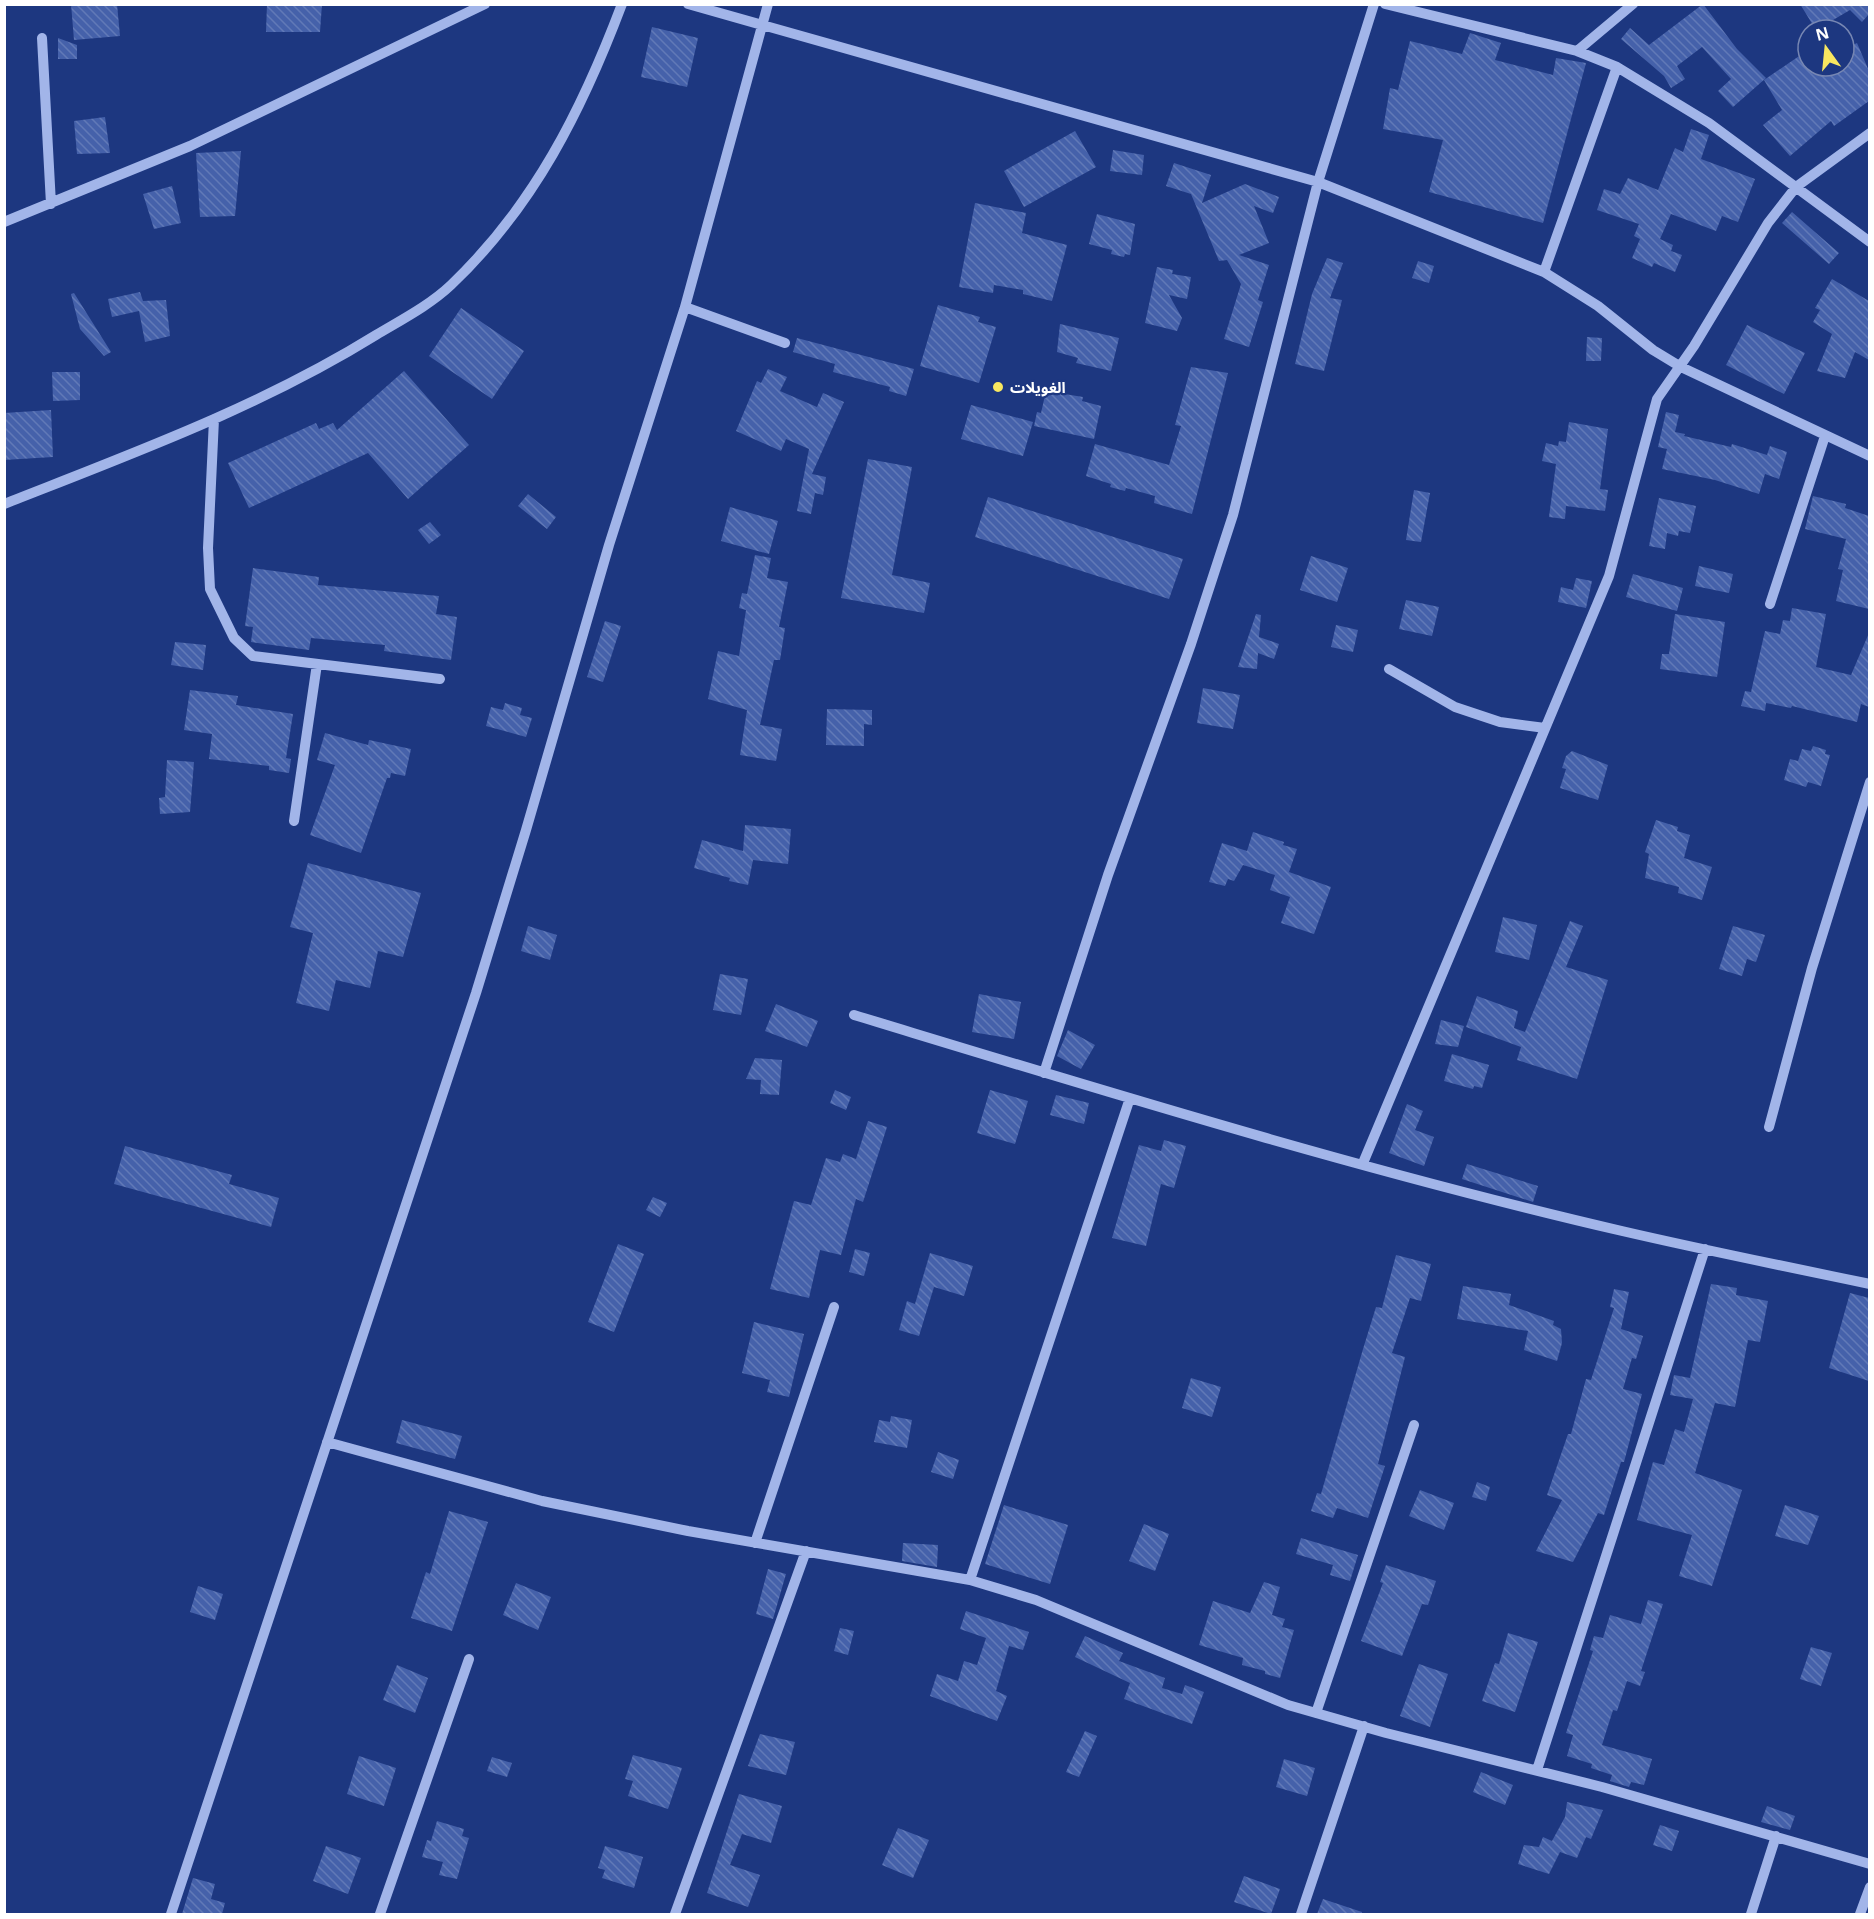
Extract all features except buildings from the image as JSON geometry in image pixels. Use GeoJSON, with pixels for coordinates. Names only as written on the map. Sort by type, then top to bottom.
{"type":"FeatureCollection","features":[{"type":"Feature","properties":{"kind":"street"},"geometry":{"type":"LineString","coordinates":[[4,222],[262,113],[485,4]]}},
{"type":"Feature","properties":{"kind":"street"},"geometry":{"type":"LineString","coordinates":[[4,504],[256,401],[339,358],[449,287],[487,248],[522,205],[555,153],[594,79],[622,4]]}},
{"type":"Feature","properties":{"kind":"street"},"geometry":{"type":"LineString","coordinates":[[688,4],[761,26],[936,72],[1318,182],[1544,272],[1598,306],[1653,350],[1681,367],[1869,456]]}},
{"type":"Feature","properties":{"kind":"street"},"geometry":{"type":"LineString","coordinates":[[171,1914],[476,993],[526,831],[609,545],[685,308],[768,4]]}},
{"type":"Feature","properties":{"kind":"street"},"geometry":{"type":"LineString","coordinates":[[1044,1072],[1108,874],[1191,644],[1233,515],[1318,182],[1374,4]]}},
{"type":"Feature","properties":{"kind":"street"},"geometry":{"type":"LineString","coordinates":[[1385,4],[1577,51],[1617,67],[1709,123],[1869,242]]}},
{"type":"Feature","properties":{"kind":"street"},"geometry":{"type":"LineString","coordinates":[[1577,51],[1633,4]]}},
{"type":"Feature","properties":{"kind":"street"},"geometry":{"type":"LineString","coordinates":[[42,38],[51,204]]}},
{"type":"Feature","properties":{"kind":"street"},"geometry":{"type":"LineString","coordinates":[[1544,272],[1617,67]]}},
{"type":"Feature","properties":{"kind":"street"},"geometry":{"type":"LineString","coordinates":[[1363,1163],[1609,576],[1657,399],[1681,367],[1768,223],[1796,187],[1869,133]]}},
{"type":"Feature","properties":{"kind":"street"},"geometry":{"type":"LineString","coordinates":[[685,308],[785,343]]}},
{"type":"Feature","properties":{"kind":"street"},"geometry":{"type":"LineString","coordinates":[[214,419],[208,548],[210,589],[234,638],[253,656],[440,679]]}},
{"type":"Feature","properties":{"kind":"street"},"geometry":{"type":"LineString","coordinates":[[1770,604],[1825,436]]}},
{"type":"Feature","properties":{"kind":"street"},"geometry":{"type":"LineString","coordinates":[[294,821],[317,664]]}},
{"type":"Feature","properties":{"kind":"street"},"geometry":{"type":"LineString","coordinates":[[1389,669],[1455,707],[1500,722],[1545,728]]}},
{"type":"Feature","properties":{"kind":"street"},"geometry":{"type":"LineString","coordinates":[[1769,1127],[1812,968],[1869,782]]}},
{"type":"Feature","properties":{"kind":"street"},"geometry":{"type":"LineString","coordinates":[[854,1016],[1130,1098],[1620,1231],[1869,1284]]}},
{"type":"Feature","properties":{"kind":"street"},"geometry":{"type":"LineString","coordinates":[[970,1580],[1130,1098]]}},
{"type":"Feature","properties":{"kind":"street"},"geometry":{"type":"LineString","coordinates":[[1537,1770],[1705,1249]]}},
{"type":"Feature","properties":{"kind":"street"},"geometry":{"type":"LineString","coordinates":[[755,1543],[834,1307]]}},
{"type":"Feature","properties":{"kind":"street"},"geometry":{"type":"LineString","coordinates":[[1316,1713],[1414,1425]]}},
{"type":"Feature","properties":{"kind":"street"},"geometry":{"type":"LineString","coordinates":[[327,1442],[542,1501],[755,1543],[970,1580],[1036,1600],[1288,1705],[1537,1770],[1869,1864]]}},
{"type":"Feature","properties":{"kind":"street"},"geometry":{"type":"LineString","coordinates":[[675,1914],[806,1551]]}},
{"type":"Feature","properties":{"kind":"street"},"geometry":{"type":"LineString","coordinates":[[380,1914],[469,1659]]}},
{"type":"Feature","properties":{"kind":"street"},"geometry":{"type":"LineString","coordinates":[[1301,1914],[1364,1726]]}},
{"type":"Feature","properties":{"kind":"street"},"geometry":{"type":"LineString","coordinates":[[1751,1914],[1776,1836]]}},
{"type":"Feature","properties":{"kind":"street"},"geometry":{"type":"LineString","coordinates":[[1860,1914],[1869,1887]]}},
{"type":"Feature","properties":{"kind":"place","name":"الغويلات"},"geometry":{"type":"Point","coordinates":[998,387]}}]}
